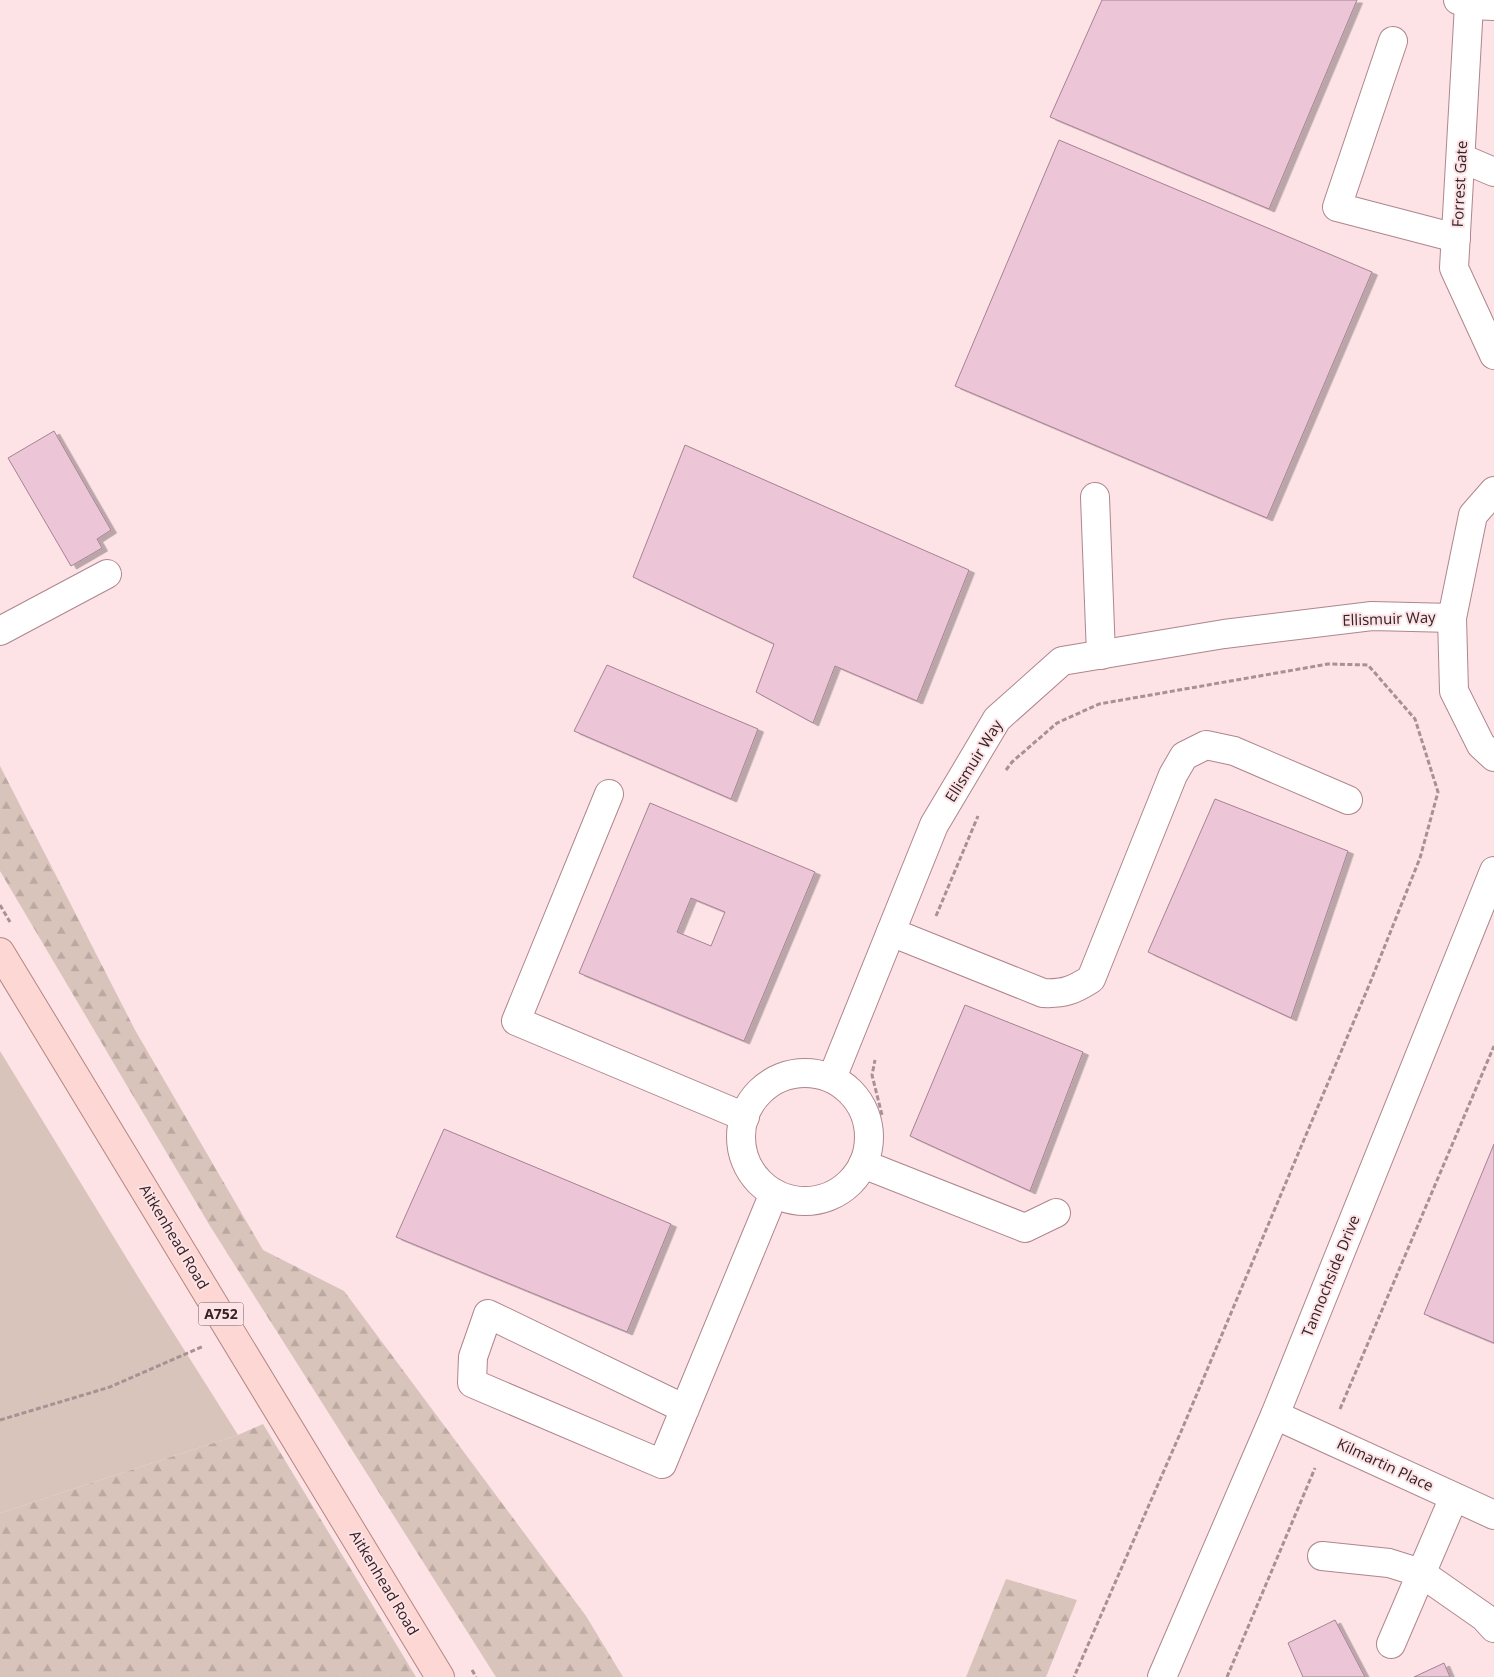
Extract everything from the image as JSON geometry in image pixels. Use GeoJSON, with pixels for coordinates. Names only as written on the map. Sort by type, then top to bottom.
{"type":"FeatureCollection","features":[{"type":"Feature","properties":{"kind":"main road","name":"Aitkenhead Road"},"geometry":{"type":"LineString","coordinates":[[0,952],[440,1677]]}},
{"type":"Feature","properties":{"kind":"street","name":"Forrest Gate"},"geometry":{"type":"LineString","coordinates":[[1474,4],[1454,268],[1494,355]]}},
{"type":"Feature","properties":{"kind":"street"},"geometry":{"type":"LineString","coordinates":[[1393,41],[1338,208],[1456,238]]}},
{"type":"Feature","properties":{"kind":"street"},"geometry":{"type":"LineString","coordinates":[[1461,158],[1494,172]]}},
{"type":"Feature","properties":{"kind":"street"},"geometry":{"type":"LineString","coordinates":[[1494,491],[1473,515],[1452,618],[1454,691],[1480,744],[1494,757]]}},
{"type":"Feature","properties":{"kind":"street"},"geometry":{"type":"LineString","coordinates":[[1095,497],[1101,655]]}},
{"type":"Feature","properties":{"kind":"street"},"geometry":{"type":"LineString","coordinates":[[0,631],[107,574]]}},
{"type":"Feature","properties":{"kind":"street","name":"Ellismuir Way"},"geometry":{"type":"LineString","coordinates":[[832,1078],[934,825],[997,720],[1062,661],[1224,634],[1372,616],[1452,618]]}},
{"type":"Feature","properties":{"kind":"street"},"geometry":{"type":"LineString","coordinates":[[891,932],[1043,993],[1057,994],[1076,989],[1092,979],[1174,775],[1184,756],[1206,745],[1234,751],[1348,800]]}},
{"type":"Feature","properties":{"kind":"street"},"geometry":{"type":"LineString","coordinates":[[609,794],[516,1021],[745,1117]]}},
{"type":"Feature","properties":{"kind":"street","name":"Tannochside Drive"},"geometry":{"type":"LineString","coordinates":[[1162,1677],[1275,1415],[1494,871]]}},
{"type":"Feature","properties":{"kind":"street"},"geometry":{"type":"LineString","coordinates":[[815,1073],[832,1078],[850,1090],[863,1108],[868,1120],[870,1143],[863,1164],[854,1179],[837,1193],[816,1200],[797,1200],[774,1193],[758,1180],[750,1170],[742,1150],[742,1128],[745,1117],[748,1106],[755,1096],[772,1081],[793,1074],[815,1073]]}},
{"type":"Feature","properties":{"kind":"street"},"geometry":{"type":"LineString","coordinates":[[863,1164],[1025,1228],[1056,1213]]}},
{"type":"Feature","properties":{"kind":"street"},"geometry":{"type":"LineString","coordinates":[[685,1409],[488,1314],[473,1357],[472,1383],[662,1464],[685,1409],[774,1193]]}},
{"type":"Feature","properties":{"kind":"street","name":"Kilmartin Place"},"geometry":{"type":"LineString","coordinates":[[1275,1415],[1494,1515]]}},
{"type":"Feature","properties":{"kind":"street"},"geometry":{"type":"LineString","coordinates":[[1391,1644],[1454,1497]]}},
{"type":"Feature","properties":{"kind":"street"},"geometry":{"type":"LineString","coordinates":[[1322,1556],[1389,1563],[1421,1574],[1484,1617],[1494,1628]]}},
{"type":"Feature","properties":{"kind":"path"},"geometry":{"type":"LineString","coordinates":[[1001,776],[1012,762],[1057,723],[1099,704],[1328,664],[1368,665],[1415,719],[1438,792],[1420,858],[1366,992],[1187,1418],[1074,1677]]}},
{"type":"Feature","properties":{"kind":"path"},"geometry":{"type":"LineString","coordinates":[[924,945],[982,808]]}},
{"type":"Feature","properties":{"kind":"path"},"geometry":{"type":"LineString","coordinates":[[1226,1677],[1494,1046]]}},
{"type":"Feature","properties":{"kind":"path"},"geometry":{"type":"LineString","coordinates":[[868,1120],[882,1115],[872,1075],[876,1058]]}},
{"type":"Feature","properties":{"kind":"path"},"geometry":{"type":"LineString","coordinates":[[0,1420],[110,1387],[233,1334]]}},
{"type":"Feature","properties":{"kind":"green space"},"geometry":{"type":"Polygon","coordinates":[[[0,766],[135,1030],[263,1250],[344,1291],[586,1616],[623,1677],[496,1677],[210,1226],[0,871],[0,766]]]}},
{"type":"Feature","properties":{"kind":"green space"},"geometry":{"type":"Polygon","coordinates":[[[0,1051],[140,1280],[238,1435],[0,1513],[0,1051]]]}},
{"type":"Feature","properties":{"kind":"green space"},"geometry":{"type":"Polygon","coordinates":[[[263,1424],[416,1677],[0,1677],[0,1513],[238,1435],[263,1424]]]}},
{"type":"Feature","properties":{"kind":"green space"},"geometry":{"type":"Polygon","coordinates":[[[1006,1579],[1077,1600],[1046,1677],[966,1677],[1006,1579]]]}},
{"type":"Feature","properties":{"kind":"building"},"geometry":{"type":"Polygon","coordinates":[[[1102,0],[1357,0],[1269,209],[1050,117],[1102,0]]]}},
{"type":"Feature","properties":{"kind":"building"},"geometry":{"type":"Polygon","coordinates":[[[1059,140],[1372,272],[1267,518],[955,386],[1059,140]]]}},
{"type":"Feature","properties":{"kind":"building"},"geometry":{"type":"Polygon","coordinates":[[[54,431],[111,530],[97,539],[102,548],[71,566],[8,458],[54,431]]]}},
{"type":"Feature","properties":{"kind":"building"},"geometry":{"type":"Polygon","coordinates":[[[685,445],[969,570],[917,701],[835,666],[813,723],[756,692],[774,644],[633,577],[685,445]]]}},
{"type":"Feature","properties":{"kind":"building"},"geometry":{"type":"Polygon","coordinates":[[[607,665],[758,729],[731,799],[574,731],[607,665]]]}},
{"type":"Feature","properties":{"kind":"building"},"geometry":{"type":"Polygon","coordinates":[[[1215,799],[1348,851],[1291,1018],[1148,952],[1215,799]]]}},
{"type":"Feature","properties":{"kind":"building"},"geometry":{"type":"Polygon","coordinates":[[[650,803],[815,872],[744,1041],[579,973],[650,803]],[[691,898],[677,932],[711,946],[725,912],[691,898]]]}},
{"type":"Feature","properties":{"kind":"building"},"geometry":{"type":"Polygon","coordinates":[[[965,1005],[1083,1052],[1030,1191],[910,1136],[965,1005]]]}},
{"type":"Feature","properties":{"kind":"building"},"geometry":{"type":"Polygon","coordinates":[[[444,1129],[671,1224],[627,1332],[396,1237],[444,1129]]]}},
{"type":"Feature","properties":{"kind":"building"},"geometry":{"type":"Polygon","coordinates":[[[1494,1144],[1494,1343],[1424,1314],[1494,1144]]]}},
{"type":"Feature","properties":{"kind":"building"},"geometry":{"type":"Polygon","coordinates":[[[1335,1620],[1365,1677],[1303,1677],[1288,1643],[1335,1620]]]}},
{"type":"Feature","properties":{"kind":"building"},"geometry":{"type":"Polygon","coordinates":[[[1444,1663],[1450,1677],[1414,1677],[1444,1663]]]}}]}
